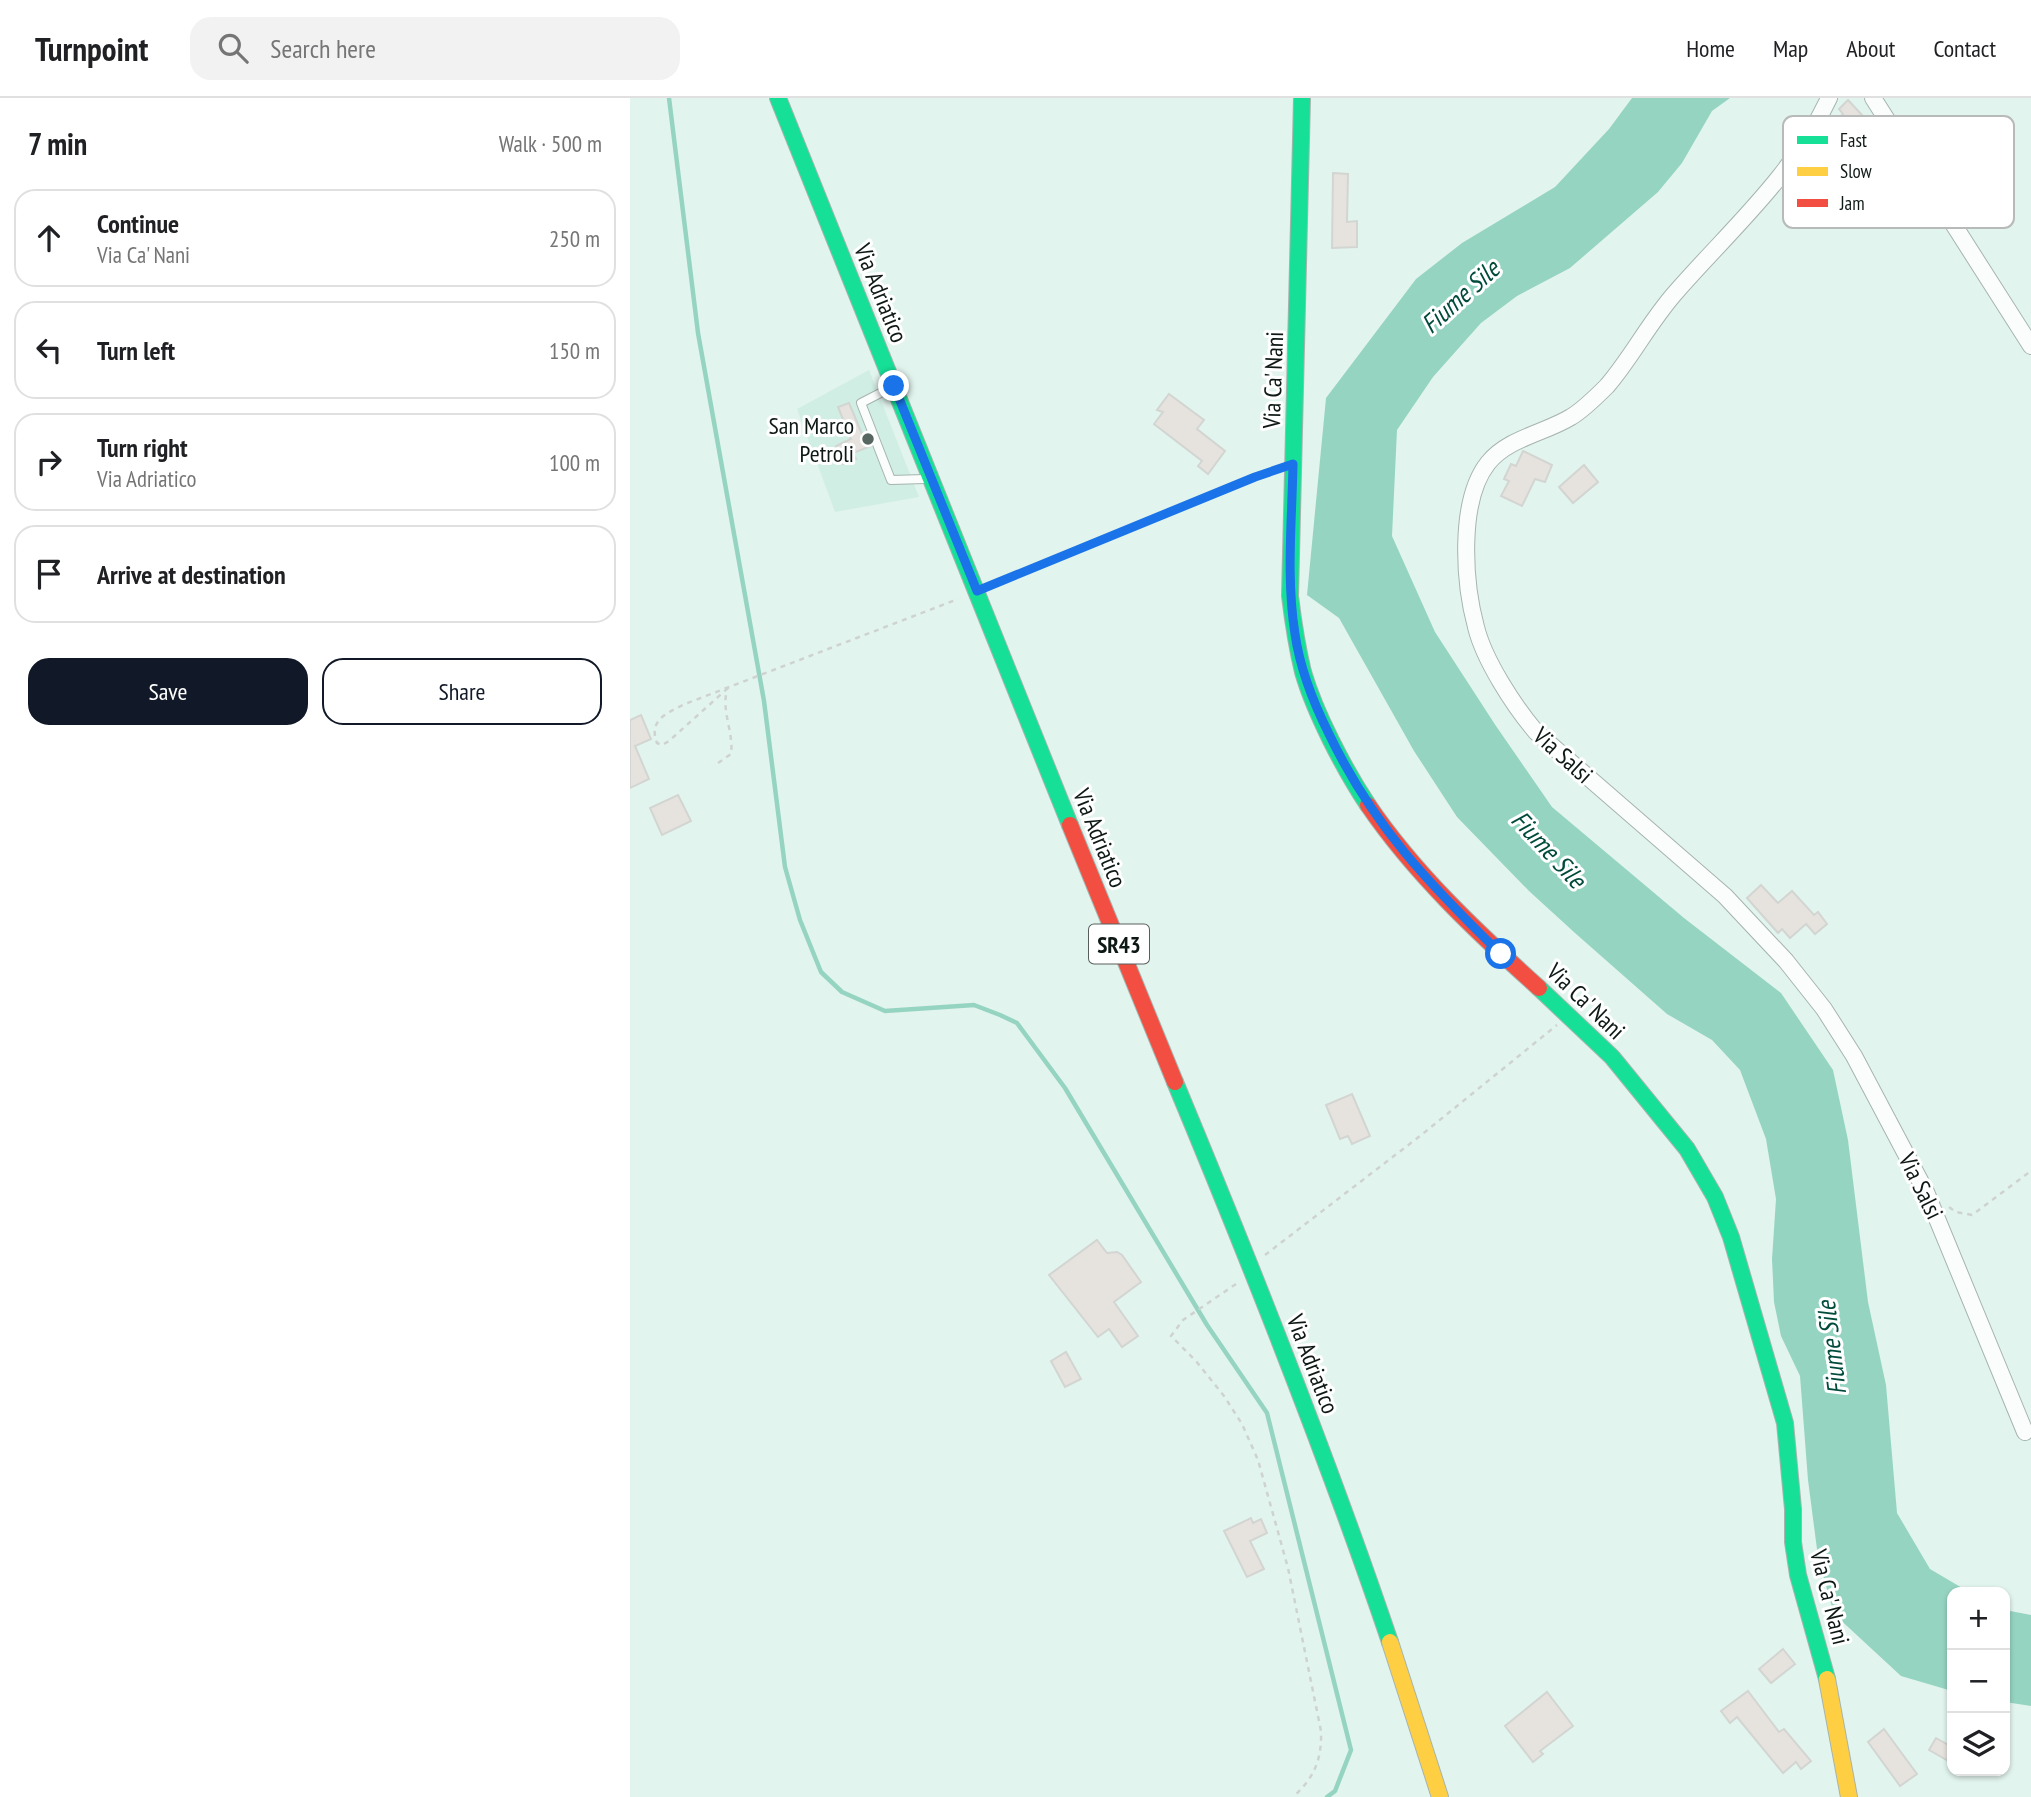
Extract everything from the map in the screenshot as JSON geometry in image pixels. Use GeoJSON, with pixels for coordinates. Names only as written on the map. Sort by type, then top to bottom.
{"type":"FeatureCollection","features":[{"type":"Feature","properties":{"kind":"street","name":"Via Adriatico"},"geometry":{"type":"LineString","coordinates":[[779,98],[1252,1269],[1364,1561],[1440,1797]]}},
{"type":"Feature","properties":{"kind":"street","name":"Via Ca' Nani"},"geometry":{"type":"LineString","coordinates":[[1302,98],[1290,596],[1304,674],[1340,758],[1384,828],[1439,893],[1612,1057],[1687,1149],[1715,1197],[1731,1237],[1785,1423],[1797,1575],[1822,1660],[1849,1797]]}},
{"type":"Feature","properties":{"kind":"street","name":"Via Salsi"},"geometry":{"type":"LineString","coordinates":[[1820,116],[1829,98]]}},
{"type":"Feature","properties":{"kind":"street"},"geometry":{"type":"LineString","coordinates":[[1873,98],[1884,116]]}},
{"type":"Feature","properties":{"kind":"street","name":"Via Salsi"},"geometry":{"type":"LineString","coordinates":[[1783,173],[1674,294],[1606,386],[1573,416],[1504,448],[1489,463],[1479,479],[1467,520],[1469,590],[1476,629],[1516,708],[1536,732],[1726,896],[1786,961],[1824,1009],[1854,1056],[1926,1192],[2025,1433]]}},
{"type":"Feature","properties":{"kind":"street"},"geometry":{"type":"LineString","coordinates":[[1956,228],[2031,346]]}},
{"type":"Feature","properties":{"kind":"lane"},"geometry":{"type":"LineString","coordinates":[[894,386],[861,402],[891,480],[932,479]]}},
{"type":"Feature","properties":{"kind":"path"},"geometry":{"type":"LineString","coordinates":[[728,688],[669,741],[662,745],[657,743],[654,730],[662,716],[685,704],[977,591],[1255,477],[1293,464]]}},
{"type":"Feature","properties":{"kind":"path"},"geometry":{"type":"LineString","coordinates":[[718,763],[731,754],[729,717],[724,701],[728,688]]}},
{"type":"Feature","properties":{"kind":"path"},"geometry":{"type":"LineString","coordinates":[[1293,1797],[1312,1777],[1319,1763],[1321,1731],[1288,1568],[1258,1460],[1242,1424],[1196,1361],[1171,1336],[1183,1320],[1252,1269],[1570,1015]]}},
{"type":"Feature","properties":{"kind":"path"},"geometry":{"type":"LineString","coordinates":[[1926,1192],[1956,1212],[1972,1215],[2031,1171]]}},
{"type":"Feature","properties":{"kind":"shaded area"},"geometry":{"type":"Polygon","coordinates":[[[869,370],[919,497],[835,512],[797,409],[869,370]]]}},
{"type":"Feature","properties":{"kind":"water","name":"Fiume Sile"},"geometry":{"type":"Polygon","coordinates":[[[1632,98],[1730,98],[1712,111],[1682,163],[1658,192],[1570,268],[1517,296],[1481,323],[1433,377],[1397,430],[1392,536],[1435,632],[1552,807],[1684,918],[1781,993],[1833,1070],[1848,1140],[1868,1302],[1886,1385],[1897,1513],[1930,1569],[1961,1587],[1947,1587],[1947,1690],[1901,1676],[1834,1614],[1818,1557],[1808,1480],[1800,1376],[1781,1336],[1774,1302],[1772,1259],[1776,1199],[1766,1139],[1740,1070],[1712,1040],[1667,1014],[1575,933],[1529,891],[1457,817],[1414,751],[1339,618],[1307,595],[1326,398],[1416,279],[1462,243],[1555,187],[1609,129],[1632,98]]]}},
{"type":"Feature","properties":{"kind":"water"},"geometry":{"type":"Polygon","coordinates":[[[2010,1611],[2031,1615],[2031,1706],[2010,1703],[2010,1611]]]}},
{"type":"Feature","properties":{"kind":"building"},"geometry":{"type":"Polygon","coordinates":[[[1848,100],[1863,116],[1841,116],[1843,114],[1839,109],[1848,100]]]}},
{"type":"Feature","properties":{"kind":"building"},"geometry":{"type":"Polygon","coordinates":[[[1333,173],[1348,174],[1347,222],[1357,221],[1357,247],[1332,248],[1333,173]]]}},
{"type":"Feature","properties":{"kind":"building"},"geometry":{"type":"Polygon","coordinates":[[[1169,394],[1204,420],[1197,429],[1225,451],[1208,474],[1198,466],[1202,461],[1154,424],[1163,412],[1157,410],[1169,394]]]}},
{"type":"Feature","properties":{"kind":"building"},"geometry":{"type":"Polygon","coordinates":[[[849,403],[862,434],[866,433],[871,446],[853,453],[856,459],[843,464],[836,446],[851,439],[838,407],[849,403]]]}},
{"type":"Feature","properties":{"kind":"building"},"geometry":{"type":"Polygon","coordinates":[[[1523,451],[1552,465],[1545,482],[1535,479],[1522,506],[1501,496],[1509,481],[1504,479],[1511,464],[1516,466],[1523,451]]]}},
{"type":"Feature","properties":{"kind":"building"},"geometry":{"type":"Polygon","coordinates":[[[1584,465],[1598,482],[1573,503],[1559,487],[1584,465]]]}},
{"type":"Feature","properties":{"kind":"building"},"geometry":{"type":"Polygon","coordinates":[[[641,715],[651,739],[635,746],[649,779],[630,788],[630,720],[641,715]]]}},
{"type":"Feature","properties":{"kind":"building"},"geometry":{"type":"Polygon","coordinates":[[[678,795],[691,821],[662,835],[650,808],[678,795]]]}},
{"type":"Feature","properties":{"kind":"building"},"geometry":{"type":"Polygon","coordinates":[[[1761,885],[1778,903],[1792,891],[1814,915],[1818,912],[1827,924],[1815,934],[1806,924],[1790,938],[1782,929],[1778,933],[1747,898],[1761,885]]]}},
{"type":"Feature","properties":{"kind":"building"},"geometry":{"type":"Polygon","coordinates":[[[1352,1094],[1370,1136],[1352,1144],[1348,1136],[1340,1139],[1326,1105],[1352,1094]]]}},
{"type":"Feature","properties":{"kind":"building"},"geometry":{"type":"Polygon","coordinates":[[[1097,1240],[1107,1253],[1117,1252],[1122,1255],[1141,1282],[1114,1302],[1138,1336],[1122,1347],[1109,1329],[1098,1337],[1049,1275],[1097,1240]]]}},
{"type":"Feature","properties":{"kind":"building"},"geometry":{"type":"Polygon","coordinates":[[[1066,1352],[1081,1379],[1065,1387],[1051,1361],[1066,1352]]]}},
{"type":"Feature","properties":{"kind":"building"},"geometry":{"type":"Polygon","coordinates":[[[1251,1518],[1253,1523],[1261,1519],[1267,1533],[1250,1541],[1264,1569],[1247,1577],[1224,1531],[1251,1518]]]}},
{"type":"Feature","properties":{"kind":"building"},"geometry":{"type":"Polygon","coordinates":[[[1783,1649],[1795,1664],[1771,1683],[1759,1669],[1783,1649]]]}},
{"type":"Feature","properties":{"kind":"building"},"geometry":{"type":"Polygon","coordinates":[[[1748,1691],[1779,1732],[1784,1729],[1811,1761],[1801,1769],[1796,1762],[1783,1773],[1737,1717],[1730,1723],[1721,1711],[1748,1691]]]}},
{"type":"Feature","properties":{"kind":"building"},"geometry":{"type":"Polygon","coordinates":[[[1547,1692],[1573,1726],[1540,1751],[1543,1754],[1533,1762],[1505,1726],[1547,1692]]]}},
{"type":"Feature","properties":{"kind":"building"},"geometry":{"type":"Polygon","coordinates":[[[1884,1729],[1917,1774],[1900,1786],[1868,1742],[1884,1729]]]}},
{"type":"Feature","properties":{"kind":"building"},"geometry":{"type":"Polygon","coordinates":[[[1936,1738],[1947,1744],[1947,1760],[1929,1750],[1936,1738]]]}},
{"type":"Feature","properties":{"kind":"waterway"},"geometry":{"type":"LineString","coordinates":[[669,98],[698,333],[764,701],[785,867],[800,920],[821,972],[842,992],[885,1011],[974,1005],[1017,1023],[1065,1088],[1207,1325],[1267,1413],[1351,1750],[1335,1791],[1327,1797]]}},
{"type":"Feature","properties":{"kind":"traffic: fast"},"geometry":{"type":"LineString","coordinates":[[778,98],[1070,825]]}},
{"type":"Feature","properties":{"kind":"traffic: fast"},"geometry":{"type":"LineString","coordinates":[[1302,98],[1290,596],[1299,653],[1308,688],[1331,740],[1368,805]]}},
{"type":"Feature","properties":{"kind":"traffic: fast"},"geometry":{"type":"LineString","coordinates":[[1539,988],[1612,1057],[1687,1149],[1715,1197],[1731,1237],[1785,1423],[1793,1509],[1793,1542],[1798,1575],[1827,1679]]}},
{"type":"Feature","properties":{"kind":"traffic: fast"},"geometry":{"type":"LineString","coordinates":[[1175,1082],[1287,1360],[1390,1642]]}},
{"type":"Feature","properties":{"kind":"traffic: slow"},"geometry":{"type":"LineString","coordinates":[[1390,1642],[1440,1797]]}},
{"type":"Feature","properties":{"kind":"traffic: slow"},"geometry":{"type":"LineString","coordinates":[[1827,1679],[1849,1797]]}},
{"type":"Feature","properties":{"kind":"traffic: jam"},"geometry":{"type":"LineString","coordinates":[[1368,805],[1426,878],[1470,924],[1539,988]]}},
{"type":"Feature","properties":{"kind":"traffic: jam"},"geometry":{"type":"LineString","coordinates":[[1070,825],[1175,1082]]}},
{"type":"Feature","properties":{"kind":"place","name":"San Marco Petroli"},"geometry":{"type":"Point","coordinates":[868,439]}},
{"type":"Feature","properties":{"kind":"route"},"geometry":{"type":"LineString","coordinates":[[894,386],[977,591],[1255,477],[1293,464],[1290,596],[1304,674],[1321,717],[1356,787],[1384,828],[1439,893],[1501,954]]}}]}
